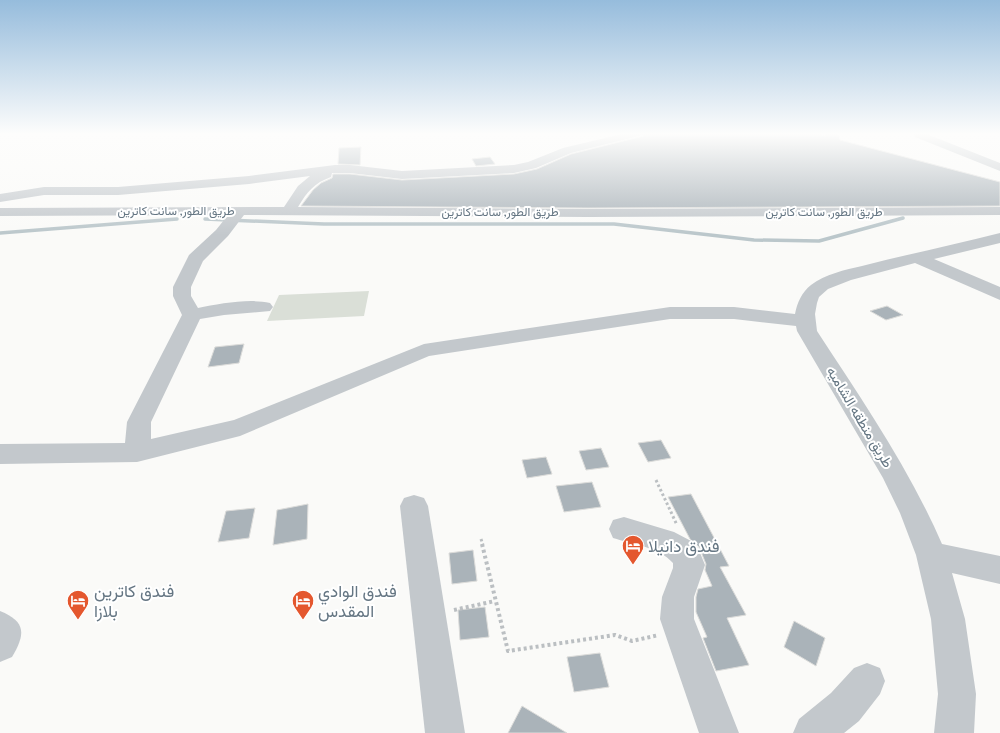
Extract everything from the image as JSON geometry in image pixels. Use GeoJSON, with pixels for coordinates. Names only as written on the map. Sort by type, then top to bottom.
{"type":"FeatureCollection","features":[{"type":"Feature","properties":{"kind":"street"},"geometry":{"type":"LineString","coordinates":[[0,198],[54,190],[118,191],[264,178],[335,169],[402,175],[526,167]]}},
{"type":"Feature","properties":{"kind":"street"},"geometry":{"type":"LineString","coordinates":[[288,212],[310,180],[328,174],[357,170]]}},
{"type":"Feature","properties":{"kind":"street"},"geometry":{"type":"LineString","coordinates":[[0,191],[22,194]]}},
{"type":"Feature","properties":{"kind":"street"},"geometry":{"type":"LineString","coordinates":[[192,315],[182,296],[182,287],[195,259],[222,233],[240,211]]}},
{"type":"Feature","properties":{"kind":"street","name":"طريق الطور, سانت كاترين"},"geometry":{"type":"LineString","coordinates":[[0,212],[1000,211]]}},
{"type":"Feature","properties":{"kind":"street"},"geometry":{"type":"LineString","coordinates":[[0,454],[137,452],[240,427],[424,350],[670,313],[734,313],[804,321],[805,309],[809,299],[817,290],[828,283],[873,268],[996,242]]}},
{"type":"Feature","properties":{"kind":"street"},"geometry":{"type":"LineString","coordinates":[[917,258],[1000,294]]}},
{"type":"Feature","properties":{"kind":"street"},"geometry":{"type":"LineString","coordinates":[[192,315],[224,309],[263,307]]}},
{"type":"Feature","properties":{"kind":"street"},"geometry":{"type":"LineString","coordinates":[[137,452],[139,422],[192,315]]}},
{"type":"Feature","properties":{"kind":"street","name":"طريق منطقه الشاميه"},"geometry":{"type":"LineString","coordinates":[[804,321],[807,331],[895,475],[914,513],[931,555],[948,619],[957,694],[954,733]]}},
{"type":"Feature","properties":{"kind":"street"},"geometry":{"type":"LineString","coordinates":[[414,506],[445,733]]}},
{"type":"Feature","properties":{"kind":"street"},"geometry":{"type":"LineString","coordinates":[[624,529],[675,546],[683,550],[688,557],[689,564],[677,598],[676,608],[681,630],[719,733]]}},
{"type":"Feature","properties":{"kind":"street"},"geometry":{"type":"LineString","coordinates":[[931,555],[1000,570]]}},
{"type":"Feature","properties":{"kind":"street"},"geometry":{"type":"LineString","coordinates":[[0,628],[4,632],[4,638],[0,645]]}},
{"type":"Feature","properties":{"kind":"street"},"geometry":{"type":"LineString","coordinates":[[813,733],[845,707],[867,681]]}},
{"type":"Feature","properties":{"kind":"path"},"geometry":{"type":"LineString","coordinates":[[656,480],[683,537],[683,550]]}},
{"type":"Feature","properties":{"kind":"path"},"geometry":{"type":"LineString","coordinates":[[481,539],[507,650],[510,652],[616,635],[632,641],[681,630]]}},
{"type":"Feature","properties":{"kind":"path"},"geometry":{"type":"LineString","coordinates":[[454,610],[496,601]]}},
{"type":"Feature","properties":{"kind":"shaded area"},"geometry":{"type":"Polygon","coordinates":[[[369,291],[364,316],[267,321],[279,295],[369,291]]]}},
{"type":"Feature","properties":{"kind":"building"},"geometry":{"type":"Polygon","coordinates":[[[541,167],[944,167],[1000,182],[1000,206],[588,208],[301,206],[313,190],[321,183],[332,178],[333,174],[350,174],[402,180],[514,174],[541,167]]]}},
{"type":"Feature","properties":{"kind":"building"},"geometry":{"type":"Polygon","coordinates":[[[887,306],[903,315],[886,320],[870,311],[887,306]]]}},
{"type":"Feature","properties":{"kind":"building"},"geometry":{"type":"Polygon","coordinates":[[[244,344],[239,363],[208,367],[215,347],[244,344]]]}},
{"type":"Feature","properties":{"kind":"building"},"geometry":{"type":"Polygon","coordinates":[[[661,440],[671,458],[648,462],[638,443],[661,440]]]}},
{"type":"Feature","properties":{"kind":"building"},"geometry":{"type":"Polygon","coordinates":[[[601,448],[609,467],[586,470],[579,451],[601,448]]]}},
{"type":"Feature","properties":{"kind":"building"},"geometry":{"type":"Polygon","coordinates":[[[546,457],[552,474],[527,478],[522,460],[546,457]]]}},
{"type":"Feature","properties":{"kind":"building"},"geometry":{"type":"Polygon","coordinates":[[[592,482],[601,507],[564,512],[556,486],[592,482]]]}},
{"type":"Feature","properties":{"kind":"building"},"geometry":{"type":"Polygon","coordinates":[[[691,494],[729,566],[720,567],[746,615],[727,618],[749,665],[716,671],[703,638],[707,637],[696,612],[696,597],[698,589],[712,586],[705,570],[706,564],[699,547],[690,539],[668,497],[691,494]]]}},
{"type":"Feature","properties":{"kind":"building"},"geometry":{"type":"Polygon","coordinates":[[[308,504],[307,539],[273,545],[277,510],[308,504]]]}},
{"type":"Feature","properties":{"kind":"building"},"geometry":{"type":"Polygon","coordinates":[[[255,508],[249,538],[218,542],[226,511],[255,508]]]}},
{"type":"Feature","properties":{"kind":"building"},"geometry":{"type":"Polygon","coordinates":[[[473,550],[477,581],[452,584],[449,553],[473,550]]]}},
{"type":"Feature","properties":{"kind":"building"},"geometry":{"type":"Polygon","coordinates":[[[485,607],[489,637],[460,640],[458,610],[485,607]]]}},
{"type":"Feature","properties":{"kind":"building"},"geometry":{"type":"Polygon","coordinates":[[[794,621],[825,638],[816,666],[784,647],[794,621]]]}},
{"type":"Feature","properties":{"kind":"building"},"geometry":{"type":"Polygon","coordinates":[[[600,653],[609,687],[574,692],[567,657],[600,653]]]}},
{"type":"Feature","properties":{"kind":"building"},"geometry":{"type":"Polygon","coordinates":[[[522,706],[567,733],[508,733],[522,706]]]}},
{"type":"Feature","properties":{"kind":"waterway"},"geometry":{"type":"LineString","coordinates":[[205,219],[324,224],[614,224],[754,240],[819,241],[903,218]]}},
{"type":"Feature","properties":{"kind":"waterway"},"geometry":{"type":"LineString","coordinates":[[0,233],[177,219]]}},
{"type":"Feature","properties":{"kind":"place","name":"فندق دانيلا"},"geometry":{"type":"Point","coordinates":[633,566]}},
{"type":"Feature","properties":{"kind":"place","name":"فندق كاترين بلازا"},"geometry":{"type":"Point","coordinates":[78,620]}},
{"type":"Feature","properties":{"kind":"place","name":"فندق الوادي المقدس"},"geometry":{"type":"Point","coordinates":[303,620]}}]}
